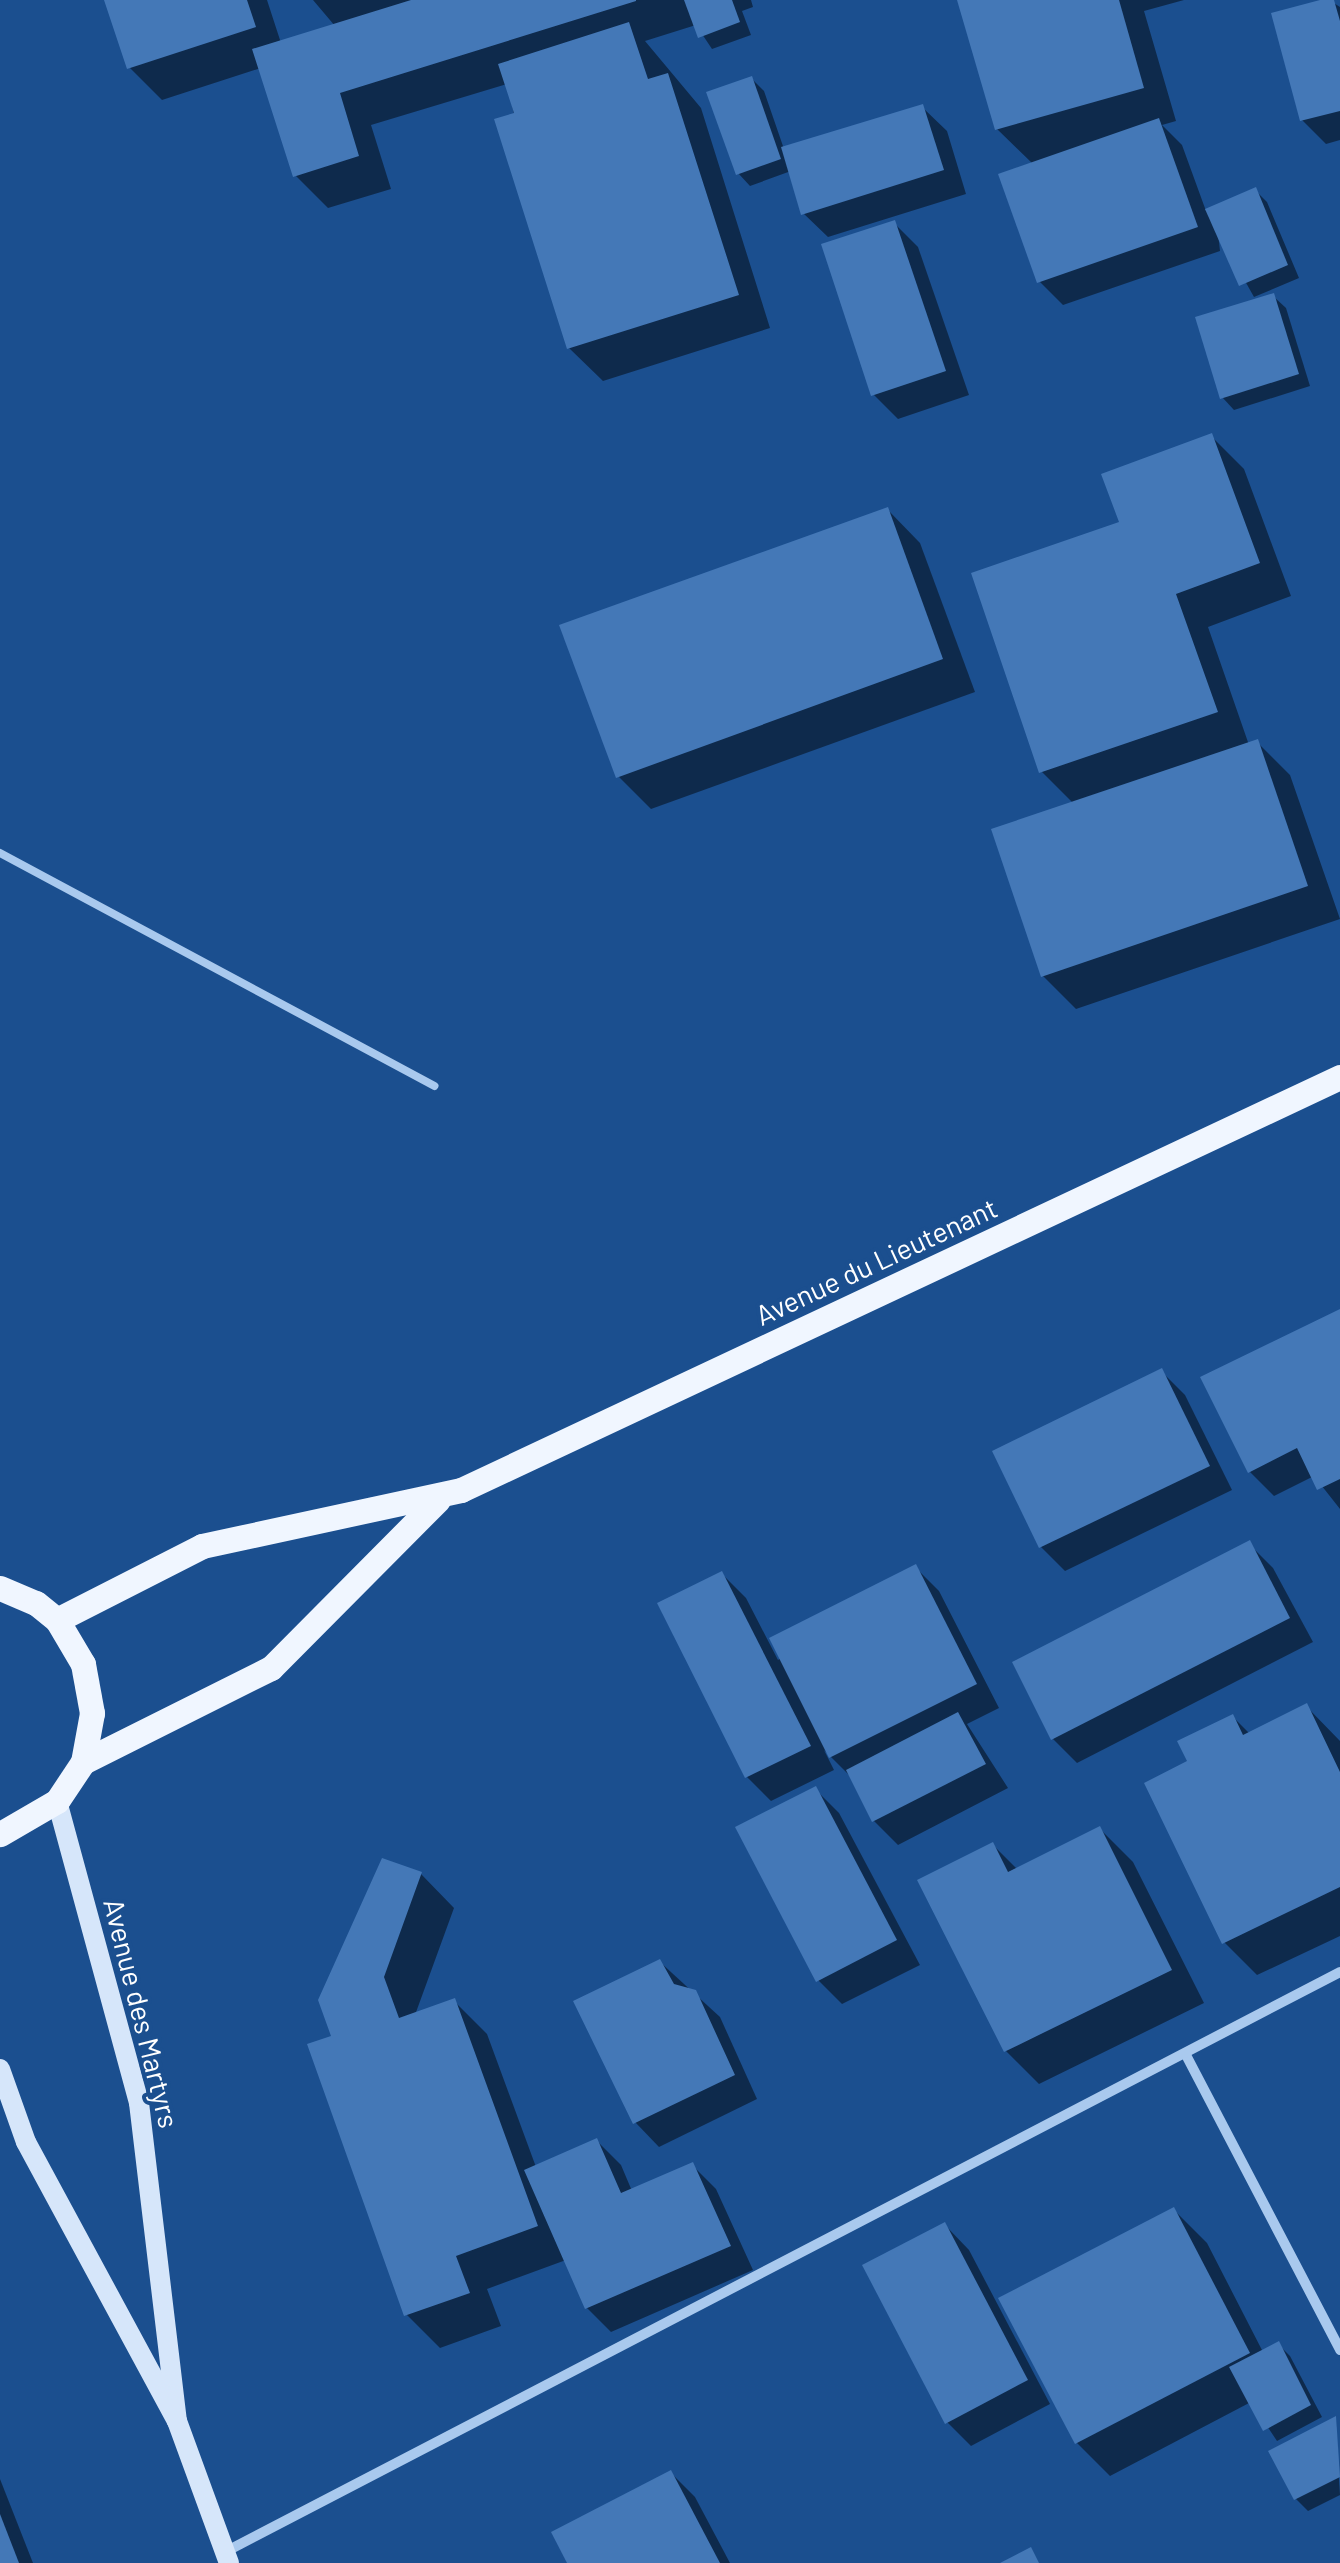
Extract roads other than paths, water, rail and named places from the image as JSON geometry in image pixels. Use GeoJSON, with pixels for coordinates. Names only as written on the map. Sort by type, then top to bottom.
{"type":"FeatureCollection","features":[{"type":"Feature","properties":{"kind":"main road","name":"Avenue du Lieutenant"},"geometry":{"type":"LineString","coordinates":[[57,1620],[202,1546],[438,1500],[1340,1077]]}},
{"type":"Feature","properties":{"kind":"main road","name":"Avenue du Lieutenant"},"geometry":{"type":"LineString","coordinates":[[83,1762],[271,1668],[438,1500]]}},
{"type":"Feature","properties":{"kind":"main road"},"geometry":{"type":"LineString","coordinates":[[0,1834],[57,1801],[83,1762],[92,1713],[84,1664],[57,1620],[4,1582]]}},
{"type":"Feature","properties":{"kind":"main road","name":"Avenue des Martyrs"},"geometry":{"type":"LineString","coordinates":[[57,1801],[139,2103],[177,2421]]}},
{"type":"Feature","properties":{"kind":"main road","name":"Avenue des Martyrs"},"geometry":{"type":"LineString","coordinates":[[0,2068],[26,2142],[177,2421],[227,2557]]}},
{"type":"Feature","properties":{"kind":"street"},"geometry":{"type":"LineString","coordinates":[[227,2557],[1340,1972]]}},
{"type":"Feature","properties":{"kind":"street"},"geometry":{"type":"LineString","coordinates":[[1186,2055],[1340,2350]]}},
{"type":"Feature","properties":{"kind":"lane"},"geometry":{"type":"LineString","coordinates":[[0,853],[434,1086]]}}]}
